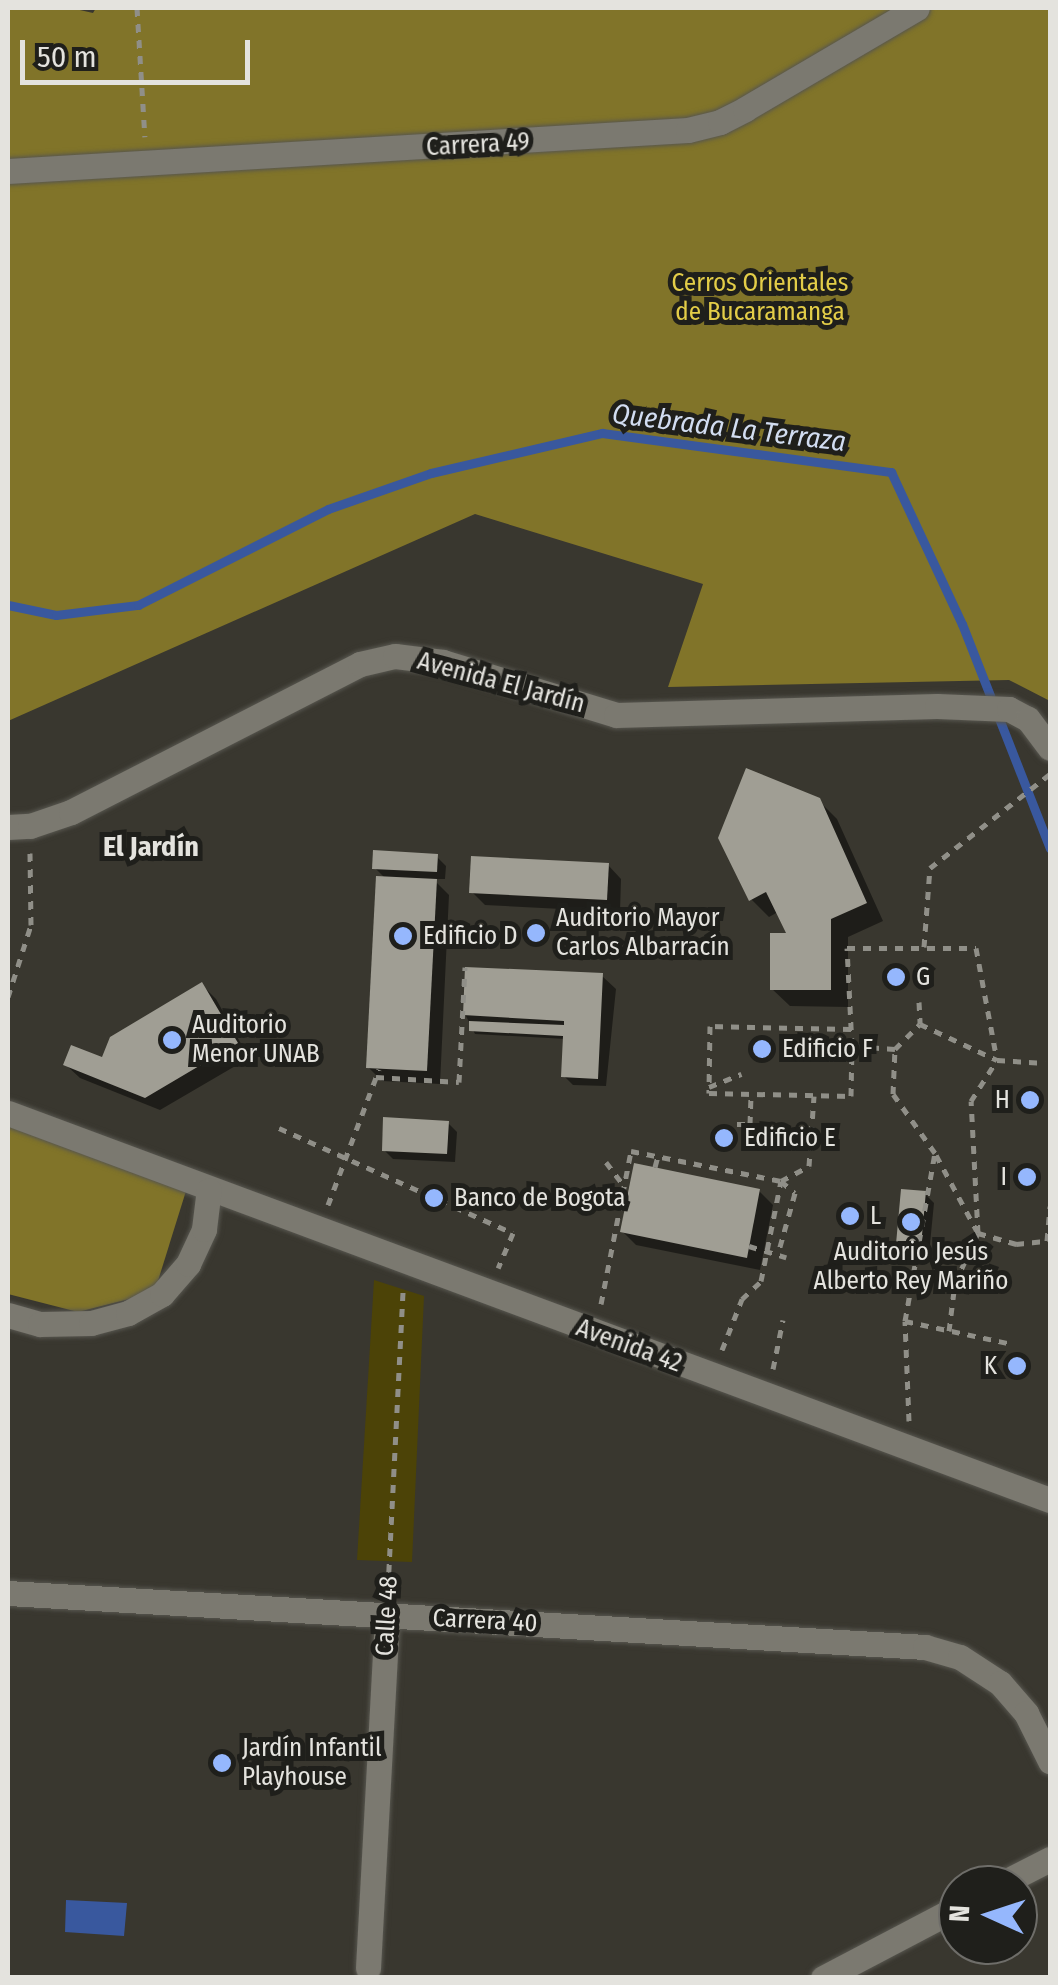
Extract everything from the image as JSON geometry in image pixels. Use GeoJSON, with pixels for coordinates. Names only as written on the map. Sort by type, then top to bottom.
{"type":"FeatureCollection","features":[{"type":"Feature","properties":{"kind":"street","name":"Carrera 49"},"geometry":{"type":"LineString","coordinates":[[8,170],[146,165],[688,130],[720,122],[745,109],[917,8]]}},
{"type":"Feature","properties":{"kind":"street","name":"Avenida El Jardín"},"geometry":{"type":"LineString","coordinates":[[19,827],[71,812],[360,664],[395,656],[443,662],[616,714],[1009,709],[1028,719],[1050,748]]}},
{"type":"Feature","properties":{"kind":"street"},"geometry":{"type":"LineString","coordinates":[[8,1112],[209,1190],[204,1229],[188,1264],[162,1294],[128,1313],[78,1324],[40,1324],[8,1315]]}},
{"type":"Feature","properties":{"kind":"street","name":"Avenida 42"},"geometry":{"type":"LineString","coordinates":[[209,1190],[1050,1500]]}},
{"type":"Feature","properties":{"kind":"street","name":"Carrera 40"},"geometry":{"type":"LineString","coordinates":[[8,1594],[889,1643],[960,1658],[1000,1682],[1026,1713],[1050,1761]]}},
{"type":"Feature","properties":{"kind":"street","name":"Calle 48"},"geometry":{"type":"LineString","coordinates":[[368,1968],[387,1616]]}},
{"type":"Feature","properties":{"kind":"street"},"geometry":{"type":"LineString","coordinates":[[823,1978],[938,1917]]}},
{"type":"Feature","properties":{"kind":"path"},"geometry":{"type":"LineString","coordinates":[[137,8],[146,165]]}},
{"type":"Feature","properties":{"kind":"path"},"geometry":{"type":"LineString","coordinates":[[924,947],[930,868],[1050,774]]}},
{"type":"Feature","properties":{"kind":"path"},"geometry":{"type":"LineString","coordinates":[[8,997],[31,926],[19,827]]}},
{"type":"Feature","properties":{"kind":"path"},"geometry":{"type":"LineString","coordinates":[[851,1028],[710,1026],[709,1093],[851,1096],[852,1046],[847,948],[976,948],[997,1060],[971,1101],[978,1233],[955,1282],[948,1331]]}},
{"type":"Feature","properties":{"kind":"path"},"geometry":{"type":"LineString","coordinates":[[376,1077],[459,1082],[466,966]]}},
{"type":"Feature","properties":{"kind":"path"},"geometry":{"type":"LineString","coordinates":[[919,1002],[920,1024],[895,1049],[892,1094],[935,1154],[978,1233],[1016,1244],[1047,1241],[1050,1206]]}},
{"type":"Feature","properties":{"kind":"path"},"geometry":{"type":"LineString","coordinates":[[920,1024],[997,1060],[1045,1063]]}},
{"type":"Feature","properties":{"kind":"path"},"geometry":{"type":"LineString","coordinates":[[852,1046],[895,1049]]}},
{"type":"Feature","properties":{"kind":"path"},"geometry":{"type":"LineString","coordinates":[[318,1231],[379,1069]]}},
{"type":"Feature","properties":{"kind":"path"},"geometry":{"type":"LineString","coordinates":[[709,1088],[742,1074]]}},
{"type":"Feature","properties":{"kind":"path"},"geometry":{"type":"LineString","coordinates":[[737,1124],[750,1124],[752,1094]]}},
{"type":"Feature","properties":{"kind":"path"},"geometry":{"type":"LineString","coordinates":[[712,1376],[742,1299],[760,1280],[781,1181],[809,1166],[814,1096]]}},
{"type":"Feature","properties":{"kind":"path"},"geometry":{"type":"LineString","coordinates":[[279,1128],[513,1234],[486,1294]]}},
{"type":"Feature","properties":{"kind":"path"},"geometry":{"type":"LineString","coordinates":[[595,1334],[631,1151],[781,1181],[795,1193],[778,1254]]}},
{"type":"Feature","properties":{"kind":"path"},"geometry":{"type":"LineString","coordinates":[[910,1449],[905,1321],[935,1154]]}},
{"type":"Feature","properties":{"kind":"path"},"geometry":{"type":"LineString","coordinates":[[655,1167],[658,1156]]}},
{"type":"Feature","properties":{"kind":"path"},"geometry":{"type":"LineString","coordinates":[[606,1162],[624,1186]]}},
{"type":"Feature","properties":{"kind":"path"},"geometry":{"type":"LineString","coordinates":[[749,1246],[786,1257]]}},
{"type":"Feature","properties":{"kind":"path","name":"Calle 48"},"geometry":{"type":"LineString","coordinates":[[387,1616],[404,1264]]}},
{"type":"Feature","properties":{"kind":"path"},"geometry":{"type":"LineString","coordinates":[[955,1282],[995,1291]]}},
{"type":"Feature","properties":{"kind":"path"},"geometry":{"type":"LineString","coordinates":[[767,1397],[782,1320]]}},
{"type":"Feature","properties":{"kind":"path"},"geometry":{"type":"LineString","coordinates":[[905,1321],[1012,1344]]}},
{"type":"Feature","properties":{"kind":"shaded area"},"geometry":{"type":"Polygon","coordinates":[[[374,1280],[424,1296],[412,1562],[357,1560],[374,1280]]]}},
{"type":"Feature","properties":{"kind":"green space","name":"Cerros Orientales de Bucaramanga"},"geometry":{"type":"Polygon","coordinates":[[[8,8],[71,8],[93,13],[96,8],[1050,8],[1050,701],[1009,680],[668,687],[703,584],[475,514],[8,721],[8,8]]]}},
{"type":"Feature","properties":{"kind":"green space"},"geometry":{"type":"Polygon","coordinates":[[[8,1126],[186,1191],[157,1284],[137,1297],[78,1312],[8,1294],[8,1126]]]}},
{"type":"Feature","properties":{"kind":"water"},"geometry":{"type":"Polygon","coordinates":[[[66,1900],[127,1903],[124,1936],[65,1932],[66,1900]]]}},
{"type":"Feature","properties":{"kind":"building"},"geometry":{"type":"Polygon","coordinates":[[[746,768],[820,798],[867,903],[831,919],[831,990],[770,990],[770,933],[786,933],[766,892],[749,901],[718,838],[746,768]]]}},
{"type":"Feature","properties":{"kind":"building"},"geometry":{"type":"Polygon","coordinates":[[[373,850],[438,854],[437,872],[372,869],[373,850]]]}},
{"type":"Feature","properties":{"kind":"building"},"geometry":{"type":"Polygon","coordinates":[[[471,856],[609,863],[607,900],[469,893],[471,856]]]}},
{"type":"Feature","properties":{"kind":"building","name":"Edificio D"},"geometry":{"type":"Polygon","coordinates":[[[376,876],[437,879],[427,1071],[366,1068],[376,876]]]}},
{"type":"Feature","properties":{"kind":"building"},"geometry":{"type":"Polygon","coordinates":[[[465,967],[603,973],[598,1079],[561,1077],[563,1036],[469,1031],[469,1021],[564,1025],[564,1021],[463,1015],[465,967]]]}},
{"type":"Feature","properties":{"kind":"building","name":"Auditorio Menor UNAB"},"geometry":{"type":"Polygon","coordinates":[[[202,982],[238,1043],[145,1098],[63,1065],[71,1045],[102,1057],[110,1037],[202,982]]]}},
{"type":"Feature","properties":{"kind":"building"},"geometry":{"type":"Polygon","coordinates":[[[383,1117],[449,1121],[447,1154],[382,1151],[383,1117]]]}},
{"type":"Feature","properties":{"kind":"building"},"geometry":{"type":"Polygon","coordinates":[[[634,1163],[760,1189],[747,1258],[620,1232],[634,1163]]]}},
{"type":"Feature","properties":{"kind":"building","name":"Auditorio Jesús Alberto Rey Mariño"},"geometry":{"type":"Polygon","coordinates":[[[901,1189],[926,1191],[921,1246],[896,1244],[901,1189]]]}},
{"type":"Feature","properties":{"kind":"waterway","name":"Quebrada La Terraza"},"geometry":{"type":"LineString","coordinates":[[8,605],[56,615],[138,605],[328,509],[431,473],[602,433],[891,472],[962,624],[1050,848]]}},
{"type":"Feature","properties":{"kind":"place","name":"Auditorio Mayor Carlos Albarracín"},"geometry":{"type":"Point","coordinates":[536,933]}},
{"type":"Feature","properties":{"kind":"place","name":"Edificio D"},"geometry":{"type":"Point","coordinates":[403,936]}},
{"type":"Feature","properties":{"kind":"place","name":"G"},"geometry":{"type":"Point","coordinates":[896,977]}},
{"type":"Feature","properties":{"kind":"place","name":"Auditorio Menor UNAB"},"geometry":{"type":"Point","coordinates":[172,1040]}},
{"type":"Feature","properties":{"kind":"place","name":"Edificio F"},"geometry":{"type":"Point","coordinates":[762,1049]}},
{"type":"Feature","properties":{"kind":"place","name":"H"},"geometry":{"type":"Point","coordinates":[1030,1100]}},
{"type":"Feature","properties":{"kind":"place","name":"Edificio E"},"geometry":{"type":"Point","coordinates":[724,1138]}},
{"type":"Feature","properties":{"kind":"place","name":"I"},"geometry":{"type":"Point","coordinates":[1027,1177]}},
{"type":"Feature","properties":{"kind":"place","name":"Banco de Bogota"},"geometry":{"type":"Point","coordinates":[434,1198]}},
{"type":"Feature","properties":{"kind":"place","name":"L"},"geometry":{"type":"Point","coordinates":[850,1216]}},
{"type":"Feature","properties":{"kind":"place","name":"Auditorio Jesús Alberto Rey Mariño"},"geometry":{"type":"Point","coordinates":[911,1222]}},
{"type":"Feature","properties":{"kind":"place","name":"K"},"geometry":{"type":"Point","coordinates":[1017,1366]}},
{"type":"Feature","properties":{"kind":"place","name":"Jardín Infantil Playhouse"},"geometry":{"type":"Point","coordinates":[222,1763]}},
{"type":"Feature","properties":{"kind":"district","name":"El Jardín"},"geometry":{"type":"Point","coordinates":[151,847]}}]}
